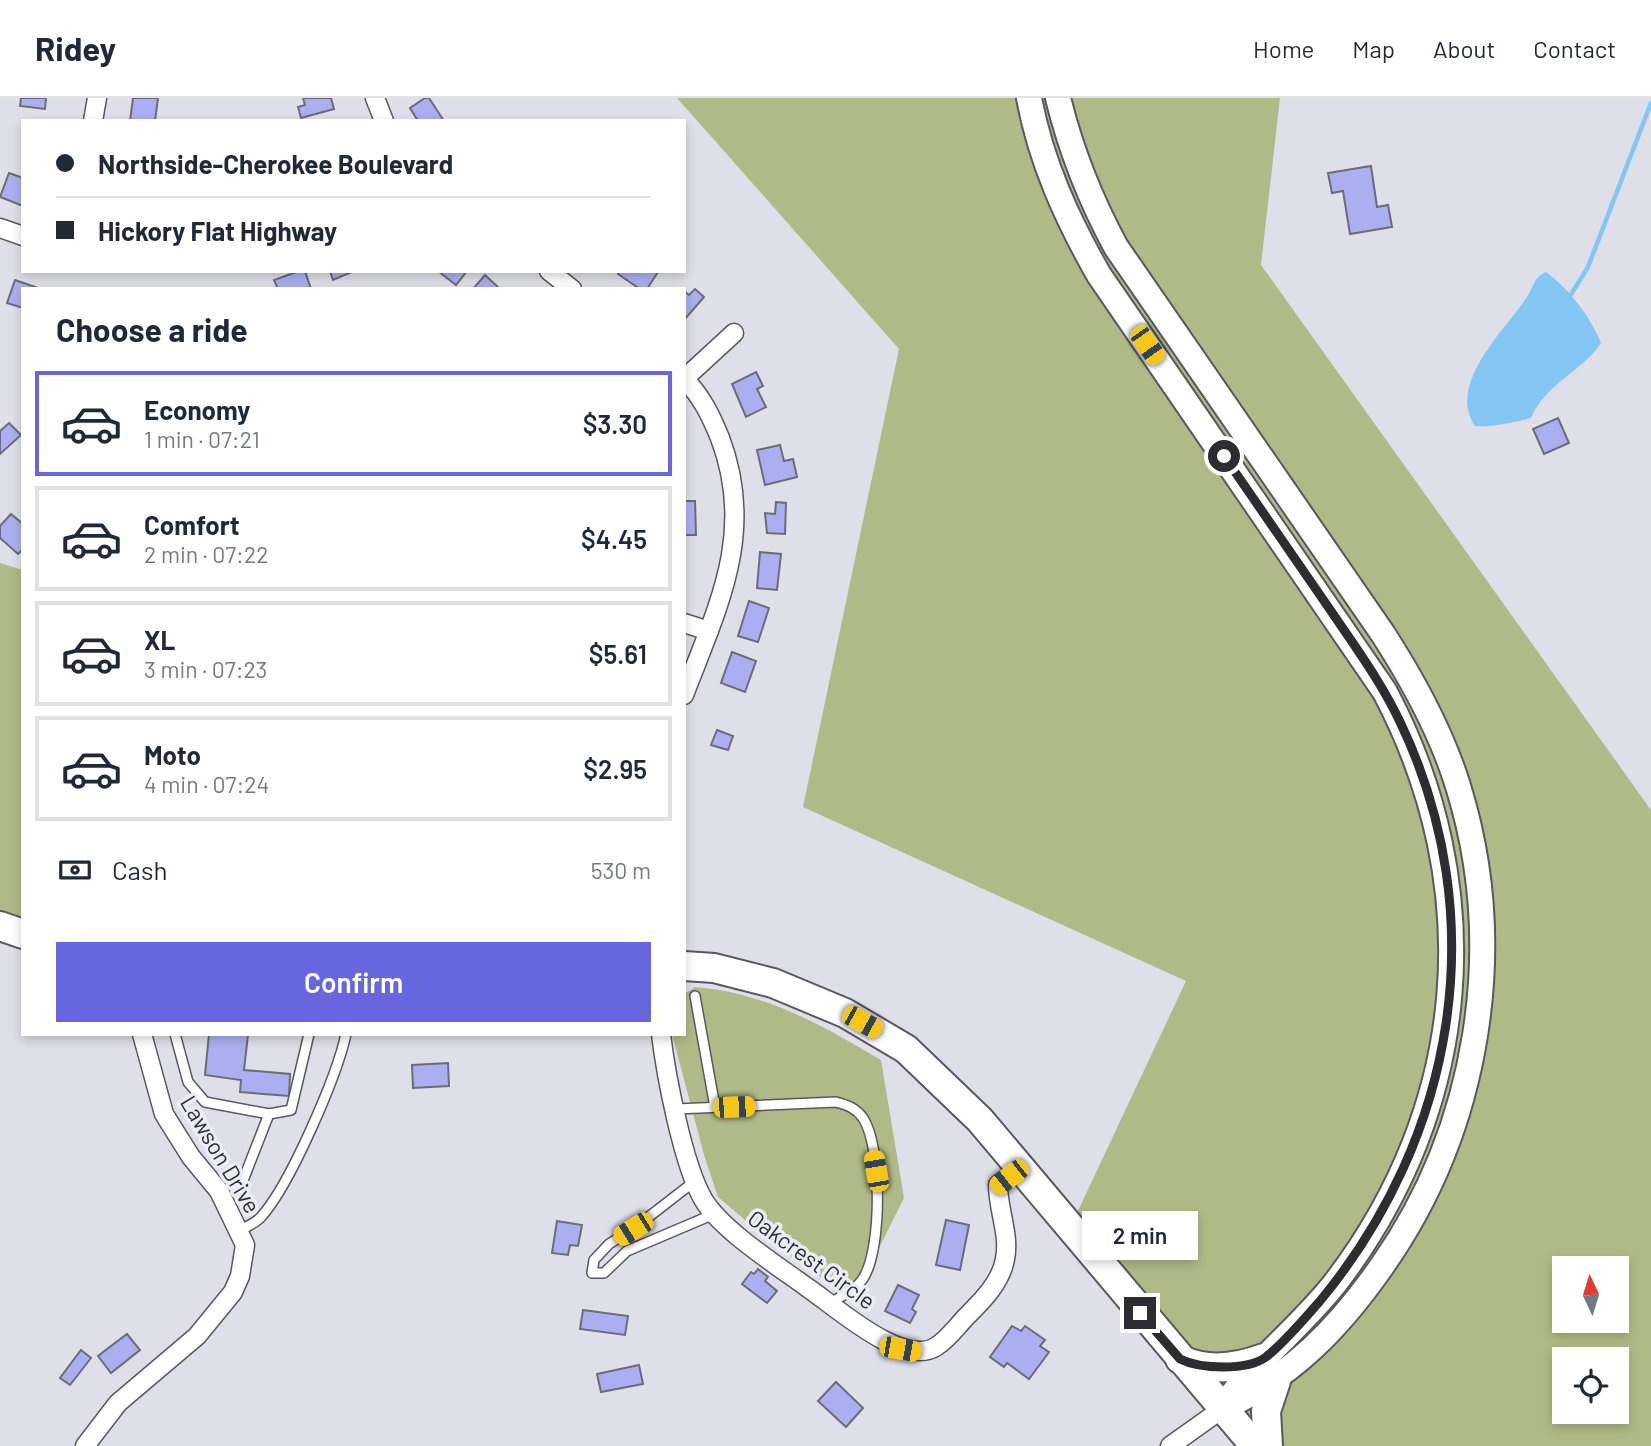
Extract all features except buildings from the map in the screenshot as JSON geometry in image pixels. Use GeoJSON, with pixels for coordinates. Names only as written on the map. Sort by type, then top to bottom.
{"type":"FeatureCollection","features":[{"type":"Feature","properties":{"kind":"main road"},"geometry":{"type":"LineString","coordinates":[[0,926],[21,933]]}},
{"type":"Feature","properties":{"kind":"main road"},"geometry":{"type":"LineString","coordinates":[[686,966],[714,968],[773,983],[845,1013],[880,1032],[925,1065],[980,1120],[1255,1446]]}},
{"type":"Feature","properties":{"kind":"main road"},"geometry":{"type":"LineString","coordinates":[[1180,1359],[1197,1365],[1270,1370],[1266,1411],[1268,1446]]}},
{"type":"Feature","properties":{"kind":"street"},"geometry":{"type":"LineString","coordinates":[[93,119],[97,98]]}},
{"type":"Feature","properties":{"kind":"street"},"geometry":{"type":"LineString","coordinates":[[375,98],[383,119]]}},
{"type":"Feature","properties":{"kind":"street"},"geometry":{"type":"LineString","coordinates":[[1029,98],[1042,152],[1054,184],[1067,216],[1099,275],[1385,692],[1418,761],[1443,849],[1451,917],[1451,982],[1443,1050],[1427,1111],[1402,1173],[1352,1258],[1270,1370]]}},
{"type":"Feature","properties":{"kind":"street"},"geometry":{"type":"LineString","coordinates":[[1058,98],[1074,157],[1087,190],[1116,247],[1377,625],[1433,721],[1454,776],[1473,849],[1482,918],[1478,1018],[1465,1085],[1444,1150],[1418,1209],[1373,1279],[1321,1341],[1270,1370],[1170,1446]]}},
{"type":"Feature","properties":{"kind":"street"},"geometry":{"type":"LineString","coordinates":[[0,228],[21,235]]}},
{"type":"Feature","properties":{"kind":"street"},"geometry":{"type":"LineString","coordinates":[[552,273],[569,287]]}},
{"type":"Feature","properties":{"kind":"street"},"geometry":{"type":"LineString","coordinates":[[686,377],[734,333]]}},
{"type":"Feature","properties":{"kind":"street"},"geometry":{"type":"LineString","coordinates":[[686,381],[697,391],[729,461],[735,507],[734,551],[709,631],[686,690]]}},
{"type":"Feature","properties":{"kind":"street"},"geometry":{"type":"LineString","coordinates":[[686,625],[709,631]]}},
{"type":"Feature","properties":{"kind":"street","name":"Lawson Drive"},"geometry":{"type":"LineString","coordinates":[[85,1446],[118,1402],[197,1336],[233,1292],[240,1276],[245,1245],[219,1191],[191,1157],[164,1114],[143,1036]]}},
{"type":"Feature","properties":{"kind":"street","name":"Oakcrest Circle"},"geometry":{"type":"LineString","coordinates":[[661,1036],[676,1109],[695,1181],[714,1214],[830,1303],[900,1349],[921,1353],[937,1347],[980,1303],[998,1280],[1005,1261],[1006,1245],[998,1185],[1021,1168]]}},
{"type":"Feature","properties":{"kind":"lane"},"geometry":{"type":"LineString","coordinates":[[695,996],[715,1107]]}},
{"type":"Feature","properties":{"kind":"lane"},"geometry":{"type":"LineString","coordinates":[[176,1036],[188,1082],[205,1102],[269,1114],[291,1110],[307,1037]]}},
{"type":"Feature","properties":{"kind":"lane"},"geometry":{"type":"LineString","coordinates":[[238,1231],[260,1219],[284,1182],[328,1088],[344,1036]]}},
{"type":"Feature","properties":{"kind":"lane"},"geometry":{"type":"LineString","coordinates":[[676,1109],[835,1102],[851,1106],[863,1118],[869,1132],[876,1171],[878,1205],[873,1253],[864,1278],[851,1291],[830,1303]]}},
{"type":"Feature","properties":{"kind":"lane"},"geometry":{"type":"LineString","coordinates":[[242,1183],[269,1114]]}},
{"type":"Feature","properties":{"kind":"lane"},"geometry":{"type":"LineString","coordinates":[[695,1181],[609,1244],[594,1260],[592,1273],[604,1273],[627,1251],[714,1214]]}},
{"type":"Feature","properties":{"kind":"green space"},"geometry":{"type":"Polygon","coordinates":[[[677,98],[1280,98],[1261,265],[1651,810],[1651,1446],[1257,1446],[1077,1213],[1186,981],[803,807],[899,349],[677,98]]]}},
{"type":"Feature","properties":{"kind":"green space"},"geometry":{"type":"Polygon","coordinates":[[[0,563],[21,569],[21,934],[0,927],[0,563]]]}},
{"type":"Feature","properties":{"kind":"green space"},"geometry":{"type":"Polygon","coordinates":[[[695,987],[721,990],[769,1003],[836,1034],[881,1060],[904,1198],[853,1300],[773,1244],[718,1197],[673,1036],[686,1036],[686,993],[695,987]]]}},
{"type":"Feature","properties":{"kind":"water"},"geometry":{"type":"Polygon","coordinates":[[[1546,272],[1578,304],[1601,343],[1546,395],[1531,418],[1475,426],[1468,410],[1468,393],[1473,375],[1537,279],[1546,272]]]}},
{"type":"Feature","properties":{"kind":"waterway"},"geometry":{"type":"LineString","coordinates":[[1570,296],[1588,267],[1651,103]]}},
{"type":"Feature","properties":{"kind":"route"},"geometry":{"type":"LineString","coordinates":[[1140,1313],[1180,1359],[1187,1363],[1221,1367],[1264,1358],[1312,1310],[1336,1281],[1387,1202],[1415,1144],[1427,1111],[1443,1050],[1448,1016],[1452,949],[1448,880],[1435,817],[1413,750],[1385,692],[1368,665],[1224,456]]}}]}
